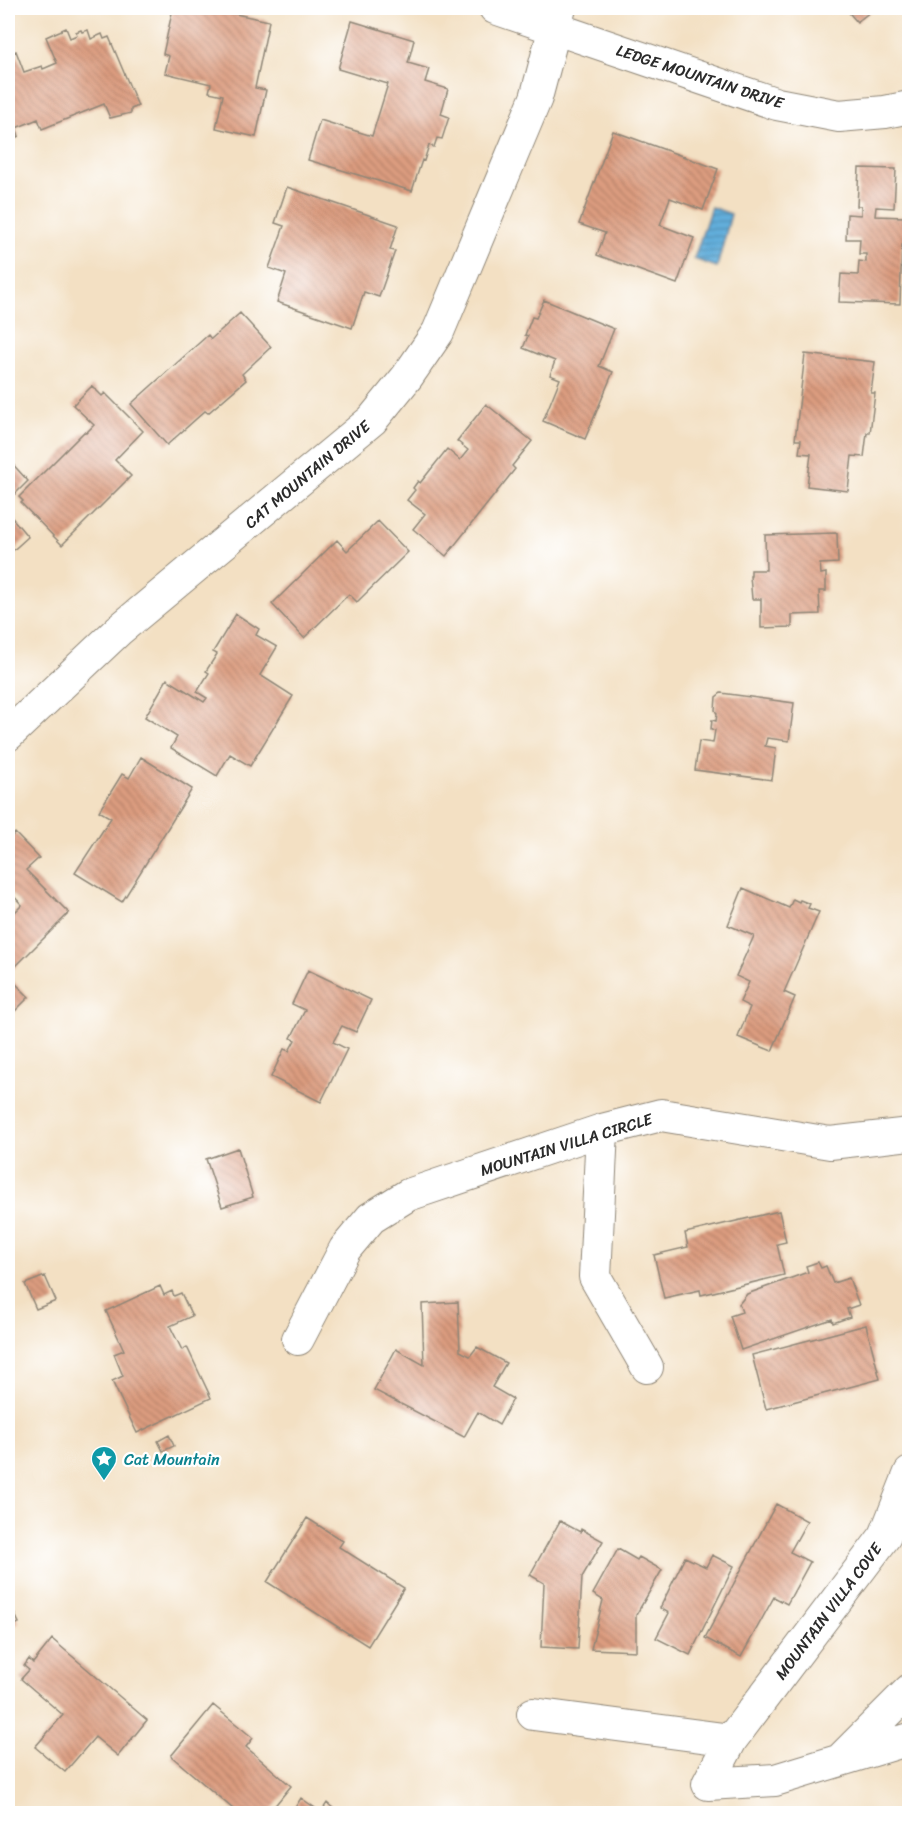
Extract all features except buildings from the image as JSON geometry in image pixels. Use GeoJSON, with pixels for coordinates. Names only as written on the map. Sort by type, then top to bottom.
{"type":"FeatureCollection","features":[{"type":"Feature","properties":{"kind":"street","name":"LEDGE MOUNTAIN DRIVE"},"geometry":{"type":"LineString","coordinates":[[495,8],[558,17],[777,104],[839,116],[885,112],[909,107]]}},
{"type":"Feature","properties":{"kind":"street","name":"CAT MOUNTAIN DRIVE"},"geometry":{"type":"LineString","coordinates":[[8,735],[119,630],[372,420],[407,377],[438,332],[536,98],[558,17]]}},
{"type":"Feature","properties":{"kind":"street","name":"MOUNTAIN VILLA CIRCLE"},"geometry":{"type":"LineString","coordinates":[[298,1339],[345,1249],[371,1218],[408,1195],[602,1130],[661,1115],[830,1143],[909,1134]]}},
{"type":"Feature","properties":{"kind":"street"},"geometry":{"type":"LineString","coordinates":[[602,1130],[595,1277],[647,1367]]}},
{"type":"Feature","properties":{"kind":"street","name":"MOUNTAIN VILLA COVE"},"geometry":{"type":"LineString","coordinates":[[909,1473],[885,1536],[731,1740],[708,1784],[775,1780],[909,1739]]}},
{"type":"Feature","properties":{"kind":"street","name":"MOUNTAIN VILLA COVE"},"geometry":{"type":"LineString","coordinates":[[839,1761],[909,1689]]}},
{"type":"Feature","properties":{"kind":"street"},"geometry":{"type":"LineString","coordinates":[[533,1714],[731,1740]]}},
{"type":"Feature","properties":{"kind":"water"},"geometry":{"type":"Polygon","coordinates":[[[711,207],[731,214],[717,267],[694,259],[711,207]]]}},
{"type":"Feature","properties":{"kind":"place","name":"Cat Mountain"},"geometry":{"type":"Point","coordinates":[104,1482]}}]}
